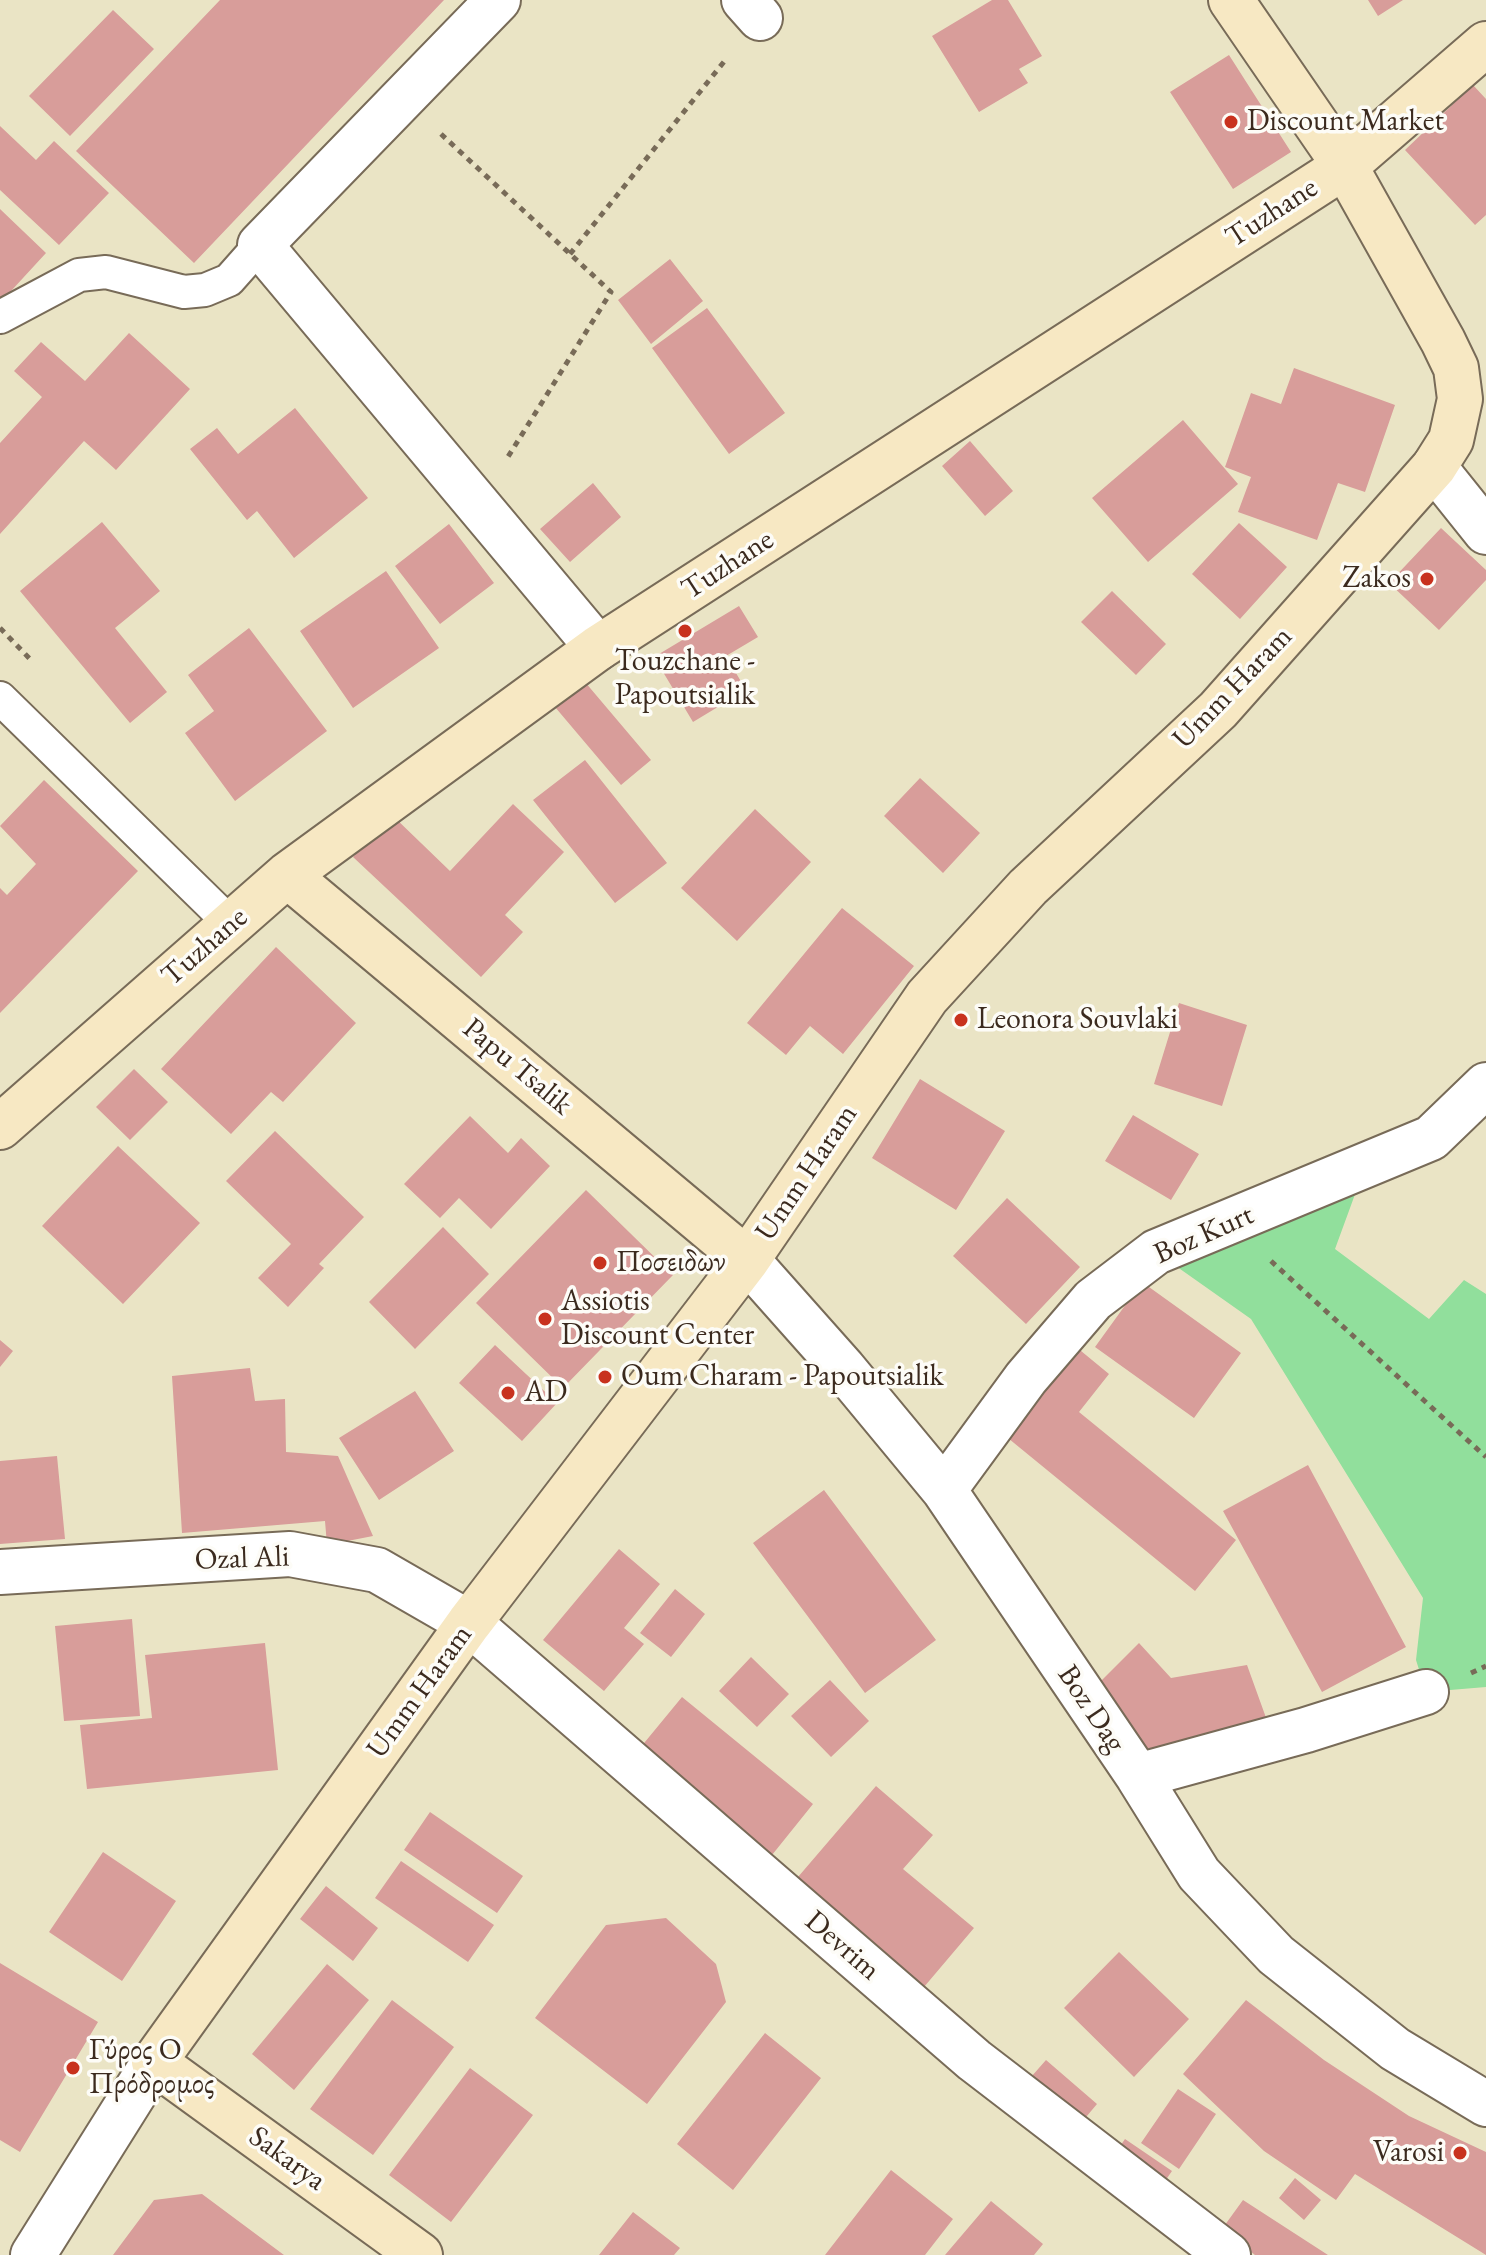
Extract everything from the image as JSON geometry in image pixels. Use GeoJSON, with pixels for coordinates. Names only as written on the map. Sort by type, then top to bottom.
{"type":"FeatureCollection","features":[{"type":"Feature","properties":{"kind":"street"},"geometry":{"type":"LineString","coordinates":[[498,0],[260,245],[598,648]]}},
{"type":"Feature","properties":{"kind":"street","name":"Umm Haram"},"geometry":{"type":"LineString","coordinates":[[33,2255],[154,2062],[469,1623],[747,1260],[927,997],[1028,887],[1218,710],[1434,467],[1451,440],[1460,399],[1471,371],[1345,166],[1231,0]]}},
{"type":"Feature","properties":{"kind":"street","name":"Tuzhane"},"geometry":{"type":"LineString","coordinates":[[0,1127],[287,875],[598,648],[1345,166],[1486,44]]}},
{"type":"Feature","properties":{"kind":"street"},"geometry":{"type":"LineString","coordinates":[[1434,467],[1486,532]]}},
{"type":"Feature","properties":{"kind":"street","name":"Papu Tsalik"},"geometry":{"type":"LineString","coordinates":[[287,875],[747,1260]]}},
{"type":"Feature","properties":{"kind":"street","name":"Boz Kurt"},"geometry":{"type":"LineString","coordinates":[[944,1490],[1026,1378],[1093,1300],[1164,1247],[1431,1138],[1486,1085]]}},
{"type":"Feature","properties":{"kind":"street","name":"Boz Dag"},"geometry":{"type":"LineString","coordinates":[[747,1260],[843,1368],[944,1490],[1138,1776],[1199,1874],[1276,1955],[1395,2049],[1486,2104]]}},
{"type":"Feature","properties":{"kind":"street","name":"Ozal Ali"},"geometry":{"type":"LineString","coordinates":[[0,1572],[290,1554],[377,1570],[469,1623]]}},
{"type":"Feature","properties":{"kind":"street","name":"Devrim"},"geometry":{"type":"LineString","coordinates":[[469,1623],[974,2060],[1228,2255]]}},
{"type":"Feature","properties":{"kind":"street"},"geometry":{"type":"LineString","coordinates":[[1138,1776],[1306,1730],[1426,1692]]}},
{"type":"Feature","properties":{"kind":"street","name":"Sakarya"},"geometry":{"type":"LineString","coordinates":[[154,2062],[420,2255]]}},
{"type":"Feature","properties":{"kind":"lane"},"geometry":{"type":"LineString","coordinates":[[0,317],[79,275],[106,272],[184,292],[205,290],[229,280],[260,245]]}},
{"type":"Feature","properties":{"kind":"lane"},"geometry":{"type":"LineString","coordinates":[[0,698],[231,924]]}},
{"type":"Feature","properties":{"kind":"path"},"geometry":{"type":"LineString","coordinates":[[570,254],[752,9]]}},
{"type":"Feature","properties":{"kind":"path"},"geometry":{"type":"LineString","coordinates":[[403,99],[611,292],[478,505]]}},
{"type":"Feature","properties":{"kind":"path"},"geometry":{"type":"LineString","coordinates":[[1229,1223],[1486,1457]]}},
{"type":"Feature","properties":{"kind":"green space"},"geometry":{"type":"Polygon","coordinates":[[[1365,1167],[1335,1249],[1429,1319],[1464,1280],[1486,1294],[1486,1687],[1426,1692],[1416,1660],[1423,1598],[1251,1319],[1156,1252],[1365,1167]]]}},
{"type":"Feature","properties":{"kind":"building"},"geometry":{"type":"Polygon","coordinates":[[[220,0],[444,0],[194,263],[76,151],[220,0]]]}},
{"type":"Feature","properties":{"kind":"building"},"geometry":{"type":"Polygon","coordinates":[[[992,0],[1008,0],[1042,56],[1019,69],[1028,83],[979,112],[932,36],[992,0]]]}},
{"type":"Feature","properties":{"kind":"building"},"geometry":{"type":"Polygon","coordinates":[[[1368,0],[1403,0],[1378,16],[1368,0]]]}},
{"type":"Feature","properties":{"kind":"building"},"geometry":{"type":"Polygon","coordinates":[[[113,10],[154,49],[70,136],[29,96],[113,10]]]}},
{"type":"Feature","properties":{"kind":"building","name":"Discount Market"},"geometry":{"type":"Polygon","coordinates":[[[1229,55],[1291,152],[1233,189],[1170,92],[1229,55]]]}},
{"type":"Feature","properties":{"kind":"building"},"geometry":{"type":"Polygon","coordinates":[[[1473,85],[1486,99],[1486,215],[1475,225],[1405,150],[1473,85]]]}},
{"type":"Feature","properties":{"kind":"building"},"geometry":{"type":"Polygon","coordinates":[[[0,126],[36,160],[54,141],[109,193],[59,245],[0,190],[0,126]]]}},
{"type":"Feature","properties":{"kind":"building"},"geometry":{"type":"Polygon","coordinates":[[[0,209],[46,253],[0,303],[0,209]]]}},
{"type":"Feature","properties":{"kind":"building"},"geometry":{"type":"Polygon","coordinates":[[[670,259],[703,301],[651,344],[618,300],[670,259]]]}},
{"type":"Feature","properties":{"kind":"building"},"geometry":{"type":"Polygon","coordinates":[[[707,308],[785,413],[729,454],[652,348],[707,308]]]}},
{"type":"Feature","properties":{"kind":"building"},"geometry":{"type":"Polygon","coordinates":[[[129,333],[190,389],[116,470],[84,441],[0,534],[0,443],[42,397],[14,371],[41,342],[85,381],[129,333]]]}},
{"type":"Feature","properties":{"kind":"building"},"geometry":{"type":"Polygon","coordinates":[[[1294,368],[1395,405],[1365,492],[1338,483],[1317,540],[1238,512],[1251,477],[1225,467],[1251,393],[1281,404],[1294,368]]]}},
{"type":"Feature","properties":{"kind":"building"},"geometry":{"type":"Polygon","coordinates":[[[295,408],[368,498],[294,558],[257,511],[247,520],[190,449],[217,428],[238,454],[295,408]]]}},
{"type":"Feature","properties":{"kind":"building"},"geometry":{"type":"Polygon","coordinates":[[[1183,420],[1238,484],[1148,562],[1092,498],[1183,420]]]}},
{"type":"Feature","properties":{"kind":"building"},"geometry":{"type":"Polygon","coordinates":[[[970,441],[1013,491],[985,516],[942,466],[970,441]]]}},
{"type":"Feature","properties":{"kind":"building"},"geometry":{"type":"Polygon","coordinates":[[[593,483],[621,517],[570,562],[540,529],[593,483]]]}},
{"type":"Feature","properties":{"kind":"building"},"geometry":{"type":"Polygon","coordinates":[[[102,522],[160,591],[115,628],[167,692],[130,723],[20,591],[102,522]]]}},
{"type":"Feature","properties":{"kind":"building"},"geometry":{"type":"Polygon","coordinates":[[[1239,523],[1287,567],[1240,619],[1192,574],[1239,523]]]}},
{"type":"Feature","properties":{"kind":"building"},"geometry":{"type":"Polygon","coordinates":[[[449,524],[494,583],[440,624],[395,566],[449,524]]]}},
{"type":"Feature","properties":{"kind":"building"},"geometry":{"type":"Polygon","coordinates":[[[1441,528],[1486,570],[1486,580],[1439,630],[1389,583],[1441,528]]]}},
{"type":"Feature","properties":{"kind":"building"},"geometry":{"type":"Polygon","coordinates":[[[386,571],[439,648],[353,708],[300,631],[386,571]]]}},
{"type":"Feature","properties":{"kind":"building"},"geometry":{"type":"Polygon","coordinates":[[[1112,591],[1166,644],[1136,675],[1081,622],[1112,591]]]}},
{"type":"Feature","properties":{"kind":"building"},"geometry":{"type":"Polygon","coordinates":[[[739,606],[758,637],[726,656],[746,690],[693,722],[654,657],[739,606]]]}},
{"type":"Feature","properties":{"kind":"building"},"geometry":{"type":"Polygon","coordinates":[[[249,628],[327,731],[235,801],[185,733],[214,711],[188,675],[249,628]]]}},
{"type":"Feature","properties":{"kind":"building"},"geometry":{"type":"Polygon","coordinates":[[[585,682],[651,760],[621,785],[555,707],[585,682]]]}},
{"type":"Feature","properties":{"kind":"building"},"geometry":{"type":"Polygon","coordinates":[[[585,760],[667,863],[615,903],[533,800],[585,760]]]}},
{"type":"Feature","properties":{"kind":"building"},"geometry":{"type":"Polygon","coordinates":[[[920,778],[980,833],[943,873],[884,816],[920,778]]]}},
{"type":"Feature","properties":{"kind":"building"},"geometry":{"type":"Polygon","coordinates":[[[44,780],[138,871],[0,1013],[0,888],[7,895],[36,864],[0,826],[44,780]]]}},
{"type":"Feature","properties":{"kind":"building"},"geometry":{"type":"Polygon","coordinates":[[[513,804],[564,852],[505,915],[523,932],[481,977],[353,857],[392,815],[450,871],[513,804]]]}},
{"type":"Feature","properties":{"kind":"building"},"geometry":{"type":"Polygon","coordinates":[[[755,809],[811,862],[737,941],[681,888],[755,809]]]}},
{"type":"Feature","properties":{"kind":"building"},"geometry":{"type":"Polygon","coordinates":[[[842,908],[914,966],[843,1054],[810,1026],[786,1055],[747,1023],[842,908]]]}},
{"type":"Feature","properties":{"kind":"building"},"geometry":{"type":"Polygon","coordinates":[[[276,947],[356,1023],[283,1102],[271,1092],[231,1134],[161,1069],[276,947]]]}},
{"type":"Feature","properties":{"kind":"building"},"geometry":{"type":"Polygon","coordinates":[[[1179,1003],[1247,1025],[1222,1106],[1154,1084],[1179,1003]]]}},
{"type":"Feature","properties":{"kind":"building"},"geometry":{"type":"Polygon","coordinates":[[[134,1069],[168,1102],[130,1140],[96,1107],[134,1069]]]}},
{"type":"Feature","properties":{"kind":"building"},"geometry":{"type":"Polygon","coordinates":[[[920,1079],[1005,1131],[956,1210],[872,1158],[920,1079]]]}},
{"type":"Feature","properties":{"kind":"building"},"geometry":{"type":"Polygon","coordinates":[[[1133,1115],[1199,1154],[1171,1200],[1105,1161],[1133,1115]]]}},
{"type":"Feature","properties":{"kind":"building"},"geometry":{"type":"Polygon","coordinates":[[[470,1116],[508,1153],[521,1138],[550,1166],[491,1229],[459,1198],[440,1218],[404,1184],[470,1116]]]}},
{"type":"Feature","properties":{"kind":"building"},"geometry":{"type":"Polygon","coordinates":[[[275,1131],[364,1217],[319,1264],[324,1268],[288,1307],[258,1278],[291,1244],[226,1181],[275,1131]]]}},
{"type":"Feature","properties":{"kind":"building"},"geometry":{"type":"Polygon","coordinates":[[[118,1146],[200,1223],[123,1304],[42,1226],[118,1146]]]}},
{"type":"Feature","properties":{"kind":"building"},"geometry":{"type":"Polygon","coordinates":[[[586,1190],[673,1275],[563,1388],[476,1303],[586,1190]]]}},
{"type":"Feature","properties":{"kind":"building"},"geometry":{"type":"Polygon","coordinates":[[[1007,1198],[1080,1267],[1026,1324],[953,1256],[1007,1198]]]}},
{"type":"Feature","properties":{"kind":"building"},"geometry":{"type":"Polygon","coordinates":[[[443,1227],[489,1274],[415,1349],[369,1302],[443,1227]]]}},
{"type":"Feature","properties":{"kind":"building"},"geometry":{"type":"Polygon","coordinates":[[[1142,1282],[1241,1353],[1194,1418],[1095,1347],[1142,1282]]]}},
{"type":"Feature","properties":{"kind":"building"},"geometry":{"type":"Polygon","coordinates":[[[0,1340],[13,1351],[0,1367],[0,1340]]]}},
{"type":"Feature","properties":{"kind":"building","name":"AD"},"geometry":{"type":"Polygon","coordinates":[[[495,1345],[557,1403],[522,1441],[459,1383],[495,1345]]]}},
{"type":"Feature","properties":{"kind":"building"},"geometry":{"type":"Polygon","coordinates":[[[1075,1346],[1109,1374],[1079,1412],[1236,1540],[1195,1591],[1003,1434],[1075,1346]]]}},
{"type":"Feature","properties":{"kind":"building"},"geometry":{"type":"Polygon","coordinates":[[[250,1368],[255,1401],[285,1399],[286,1452],[338,1456],[373,1536],[327,1545],[325,1521],[182,1533],[172,1376],[250,1368]]]}},
{"type":"Feature","properties":{"kind":"building"},"geometry":{"type":"Polygon","coordinates":[[[415,1391],[454,1451],[379,1500],[339,1438],[415,1391]]]}},
{"type":"Feature","properties":{"kind":"building"},"geometry":{"type":"Polygon","coordinates":[[[57,1456],[65,1539],[0,1544],[0,1461],[57,1456]]]}},
{"type":"Feature","properties":{"kind":"building"},"geometry":{"type":"Polygon","coordinates":[[[1308,1465],[1406,1647],[1322,1692],[1223,1511],[1308,1465]]]}},
{"type":"Feature","properties":{"kind":"building"},"geometry":{"type":"Polygon","coordinates":[[[824,1490],[936,1640],[865,1693],[753,1543],[824,1490]]]}},
{"type":"Feature","properties":{"kind":"building"},"geometry":{"type":"Polygon","coordinates":[[[619,1549],[660,1584],[624,1628],[644,1644],[604,1691],[543,1640],[619,1549]]]}},
{"type":"Feature","properties":{"kind":"building"},"geometry":{"type":"Polygon","coordinates":[[[675,1589],[705,1614],[671,1657],[640,1633],[675,1589]]]}},
{"type":"Feature","properties":{"kind":"building"},"geometry":{"type":"Polygon","coordinates":[[[132,1619],[140,1716],[64,1721],[55,1626],[132,1619]]]}},
{"type":"Feature","properties":{"kind":"building"},"geometry":{"type":"Polygon","coordinates":[[[265,1643],[278,1770],[87,1789],[80,1725],[152,1718],[145,1655],[265,1643]]]}},
{"type":"Feature","properties":{"kind":"building"},"geometry":{"type":"Polygon","coordinates":[[[1139,1643],[1171,1678],[1247,1665],[1269,1726],[1145,1760],[1100,1682],[1139,1643]]]}},
{"type":"Feature","properties":{"kind":"building"},"geometry":{"type":"Polygon","coordinates":[[[751,1657],[789,1694],[757,1727],[719,1691],[751,1657]]]}},
{"type":"Feature","properties":{"kind":"building"},"geometry":{"type":"Polygon","coordinates":[[[830,1680],[869,1721],[831,1757],[791,1716],[830,1680]]]}},
{"type":"Feature","properties":{"kind":"building"},"geometry":{"type":"Polygon","coordinates":[[[682,1697],[813,1804],[772,1855],[640,1748],[682,1697]]]}},
{"type":"Feature","properties":{"kind":"building"},"geometry":{"type":"Polygon","coordinates":[[[876,1786],[933,1835],[903,1869],[974,1928],[913,2000],[786,1891],[876,1786]]]}},
{"type":"Feature","properties":{"kind":"building"},"geometry":{"type":"Polygon","coordinates":[[[430,1812],[523,1876],[497,1913],[404,1850],[430,1812]]]}},
{"type":"Feature","properties":{"kind":"building"},"geometry":{"type":"Polygon","coordinates":[[[103,1852],[176,1901],[122,1981],[49,1932],[103,1852]]]}},
{"type":"Feature","properties":{"kind":"building"},"geometry":{"type":"Polygon","coordinates":[[[401,1861],[494,1925],[468,1962],[375,1898],[401,1861]]]}},
{"type":"Feature","properties":{"kind":"building"},"geometry":{"type":"Polygon","coordinates":[[[326,1886],[378,1928],[353,1961],[300,1919],[326,1886]]]}},
{"type":"Feature","properties":{"kind":"building"},"geometry":{"type":"Polygon","coordinates":[[[666,1918],[716,1964],[726,2002],[647,2104],[535,2018],[606,1925],[666,1918]]]}},
{"type":"Feature","properties":{"kind":"building"},"geometry":{"type":"Polygon","coordinates":[[[1119,1952],[1189,2019],[1134,2077],[1064,2008],[1119,1952]]]}},
{"type":"Feature","properties":{"kind":"building"},"geometry":{"type":"Polygon","coordinates":[[[0,1963],[98,2022],[20,2152],[0,2140],[0,1963]]]}},
{"type":"Feature","properties":{"kind":"building"},"geometry":{"type":"Polygon","coordinates":[[[327,1964],[369,2000],[294,2090],[252,2054],[327,1964]]]}},
{"type":"Feature","properties":{"kind":"building"},"geometry":{"type":"Polygon","coordinates":[[[392,2000],[454,2047],[373,2155],[310,2109],[392,2000]]]}},
{"type":"Feature","properties":{"kind":"building"},"geometry":{"type":"Polygon","coordinates":[[[1246,2000],[1324,2060],[1409,2116],[1486,2152],[1486,2255],[1355,2174],[1336,2200],[1264,2151],[1183,2074],[1246,2000]]]}},
{"type":"Feature","properties":{"kind":"building"},"geometry":{"type":"Polygon","coordinates":[[[765,2033],[821,2078],[733,2190],[677,2144],[765,2033]]]}},
{"type":"Feature","properties":{"kind":"building"},"geometry":{"type":"Polygon","coordinates":[[[1046,2060],[1097,2104],[1076,2129],[1024,2085],[1046,2060]]]}},
{"type":"Feature","properties":{"kind":"building"},"geometry":{"type":"Polygon","coordinates":[[[470,2068],[533,2115],[451,2222],[389,2175],[470,2068]]]}},
{"type":"Feature","properties":{"kind":"building"},"geometry":{"type":"Polygon","coordinates":[[[1178,2089],[1216,2114],[1179,2169],[1141,2143],[1178,2089]]]}},
{"type":"Feature","properties":{"kind":"building"},"geometry":{"type":"Polygon","coordinates":[[[1125,2139],[1172,2171],[1158,2191],[1112,2158],[1125,2139]]]}},
{"type":"Feature","properties":{"kind":"building"},"geometry":{"type":"Polygon","coordinates":[[[891,2170],[953,2219],[925,2255],[825,2255],[891,2170]]]}},
{"type":"Feature","properties":{"kind":"building"},"geometry":{"type":"Polygon","coordinates":[[[1295,2178],[1321,2200],[1304,2220],[1279,2198],[1295,2178]]]}},
{"type":"Feature","properties":{"kind":"building"},"geometry":{"type":"Polygon","coordinates":[[[202,2194],[284,2255],[113,2255],[154,2200],[202,2194]]]}},
{"type":"Feature","properties":{"kind":"building"},"geometry":{"type":"Polygon","coordinates":[[[1243,2200],[1328,2255],[1255,2255],[1222,2229],[1243,2200]]]}},
{"type":"Feature","properties":{"kind":"building"},"geometry":{"type":"Polygon","coordinates":[[[991,2201],[1043,2244],[1034,2255],[945,2255],[991,2201]]]}},
{"type":"Feature","properties":{"kind":"building"},"geometry":{"type":"Polygon","coordinates":[[[633,2212],[680,2248],[674,2255],[599,2255],[633,2212]]]}},
{"type":"Feature","properties":{"kind":"place","name":"Discount Market"},"geometry":{"type":"Point","coordinates":[1231,122]}},
{"type":"Feature","properties":{"kind":"place","name":"Zakos"},"geometry":{"type":"Point","coordinates":[1427,579]}},
{"type":"Feature","properties":{"kind":"place","name":"Touzchane - Papoutsialik"},"geometry":{"type":"Point","coordinates":[685,631]}},
{"type":"Feature","properties":{"kind":"place","name":"Leonora Souvlaki"},"geometry":{"type":"Point","coordinates":[961,1020]}},
{"type":"Feature","properties":{"kind":"place","name":"Ποσειδων"},"geometry":{"type":"Point","coordinates":[600,1263]}},
{"type":"Feature","properties":{"kind":"place","name":"Assiotis Discount Center"},"geometry":{"type":"Point","coordinates":[545,1319]}},
{"type":"Feature","properties":{"kind":"place","name":"Oum Charam - Papoutsialik"},"geometry":{"type":"Point","coordinates":[605,1377]}},
{"type":"Feature","properties":{"kind":"place","name":"AD"},"geometry":{"type":"Point","coordinates":[508,1393]}},
{"type":"Feature","properties":{"kind":"place","name":"Γύρος Ο Πρόδρομος"},"geometry":{"type":"Point","coordinates":[73,2068]}},
{"type":"Feature","properties":{"kind":"place","name":"Varosi"},"geometry":{"type":"Point","coordinates":[1460,2153]}}]}
